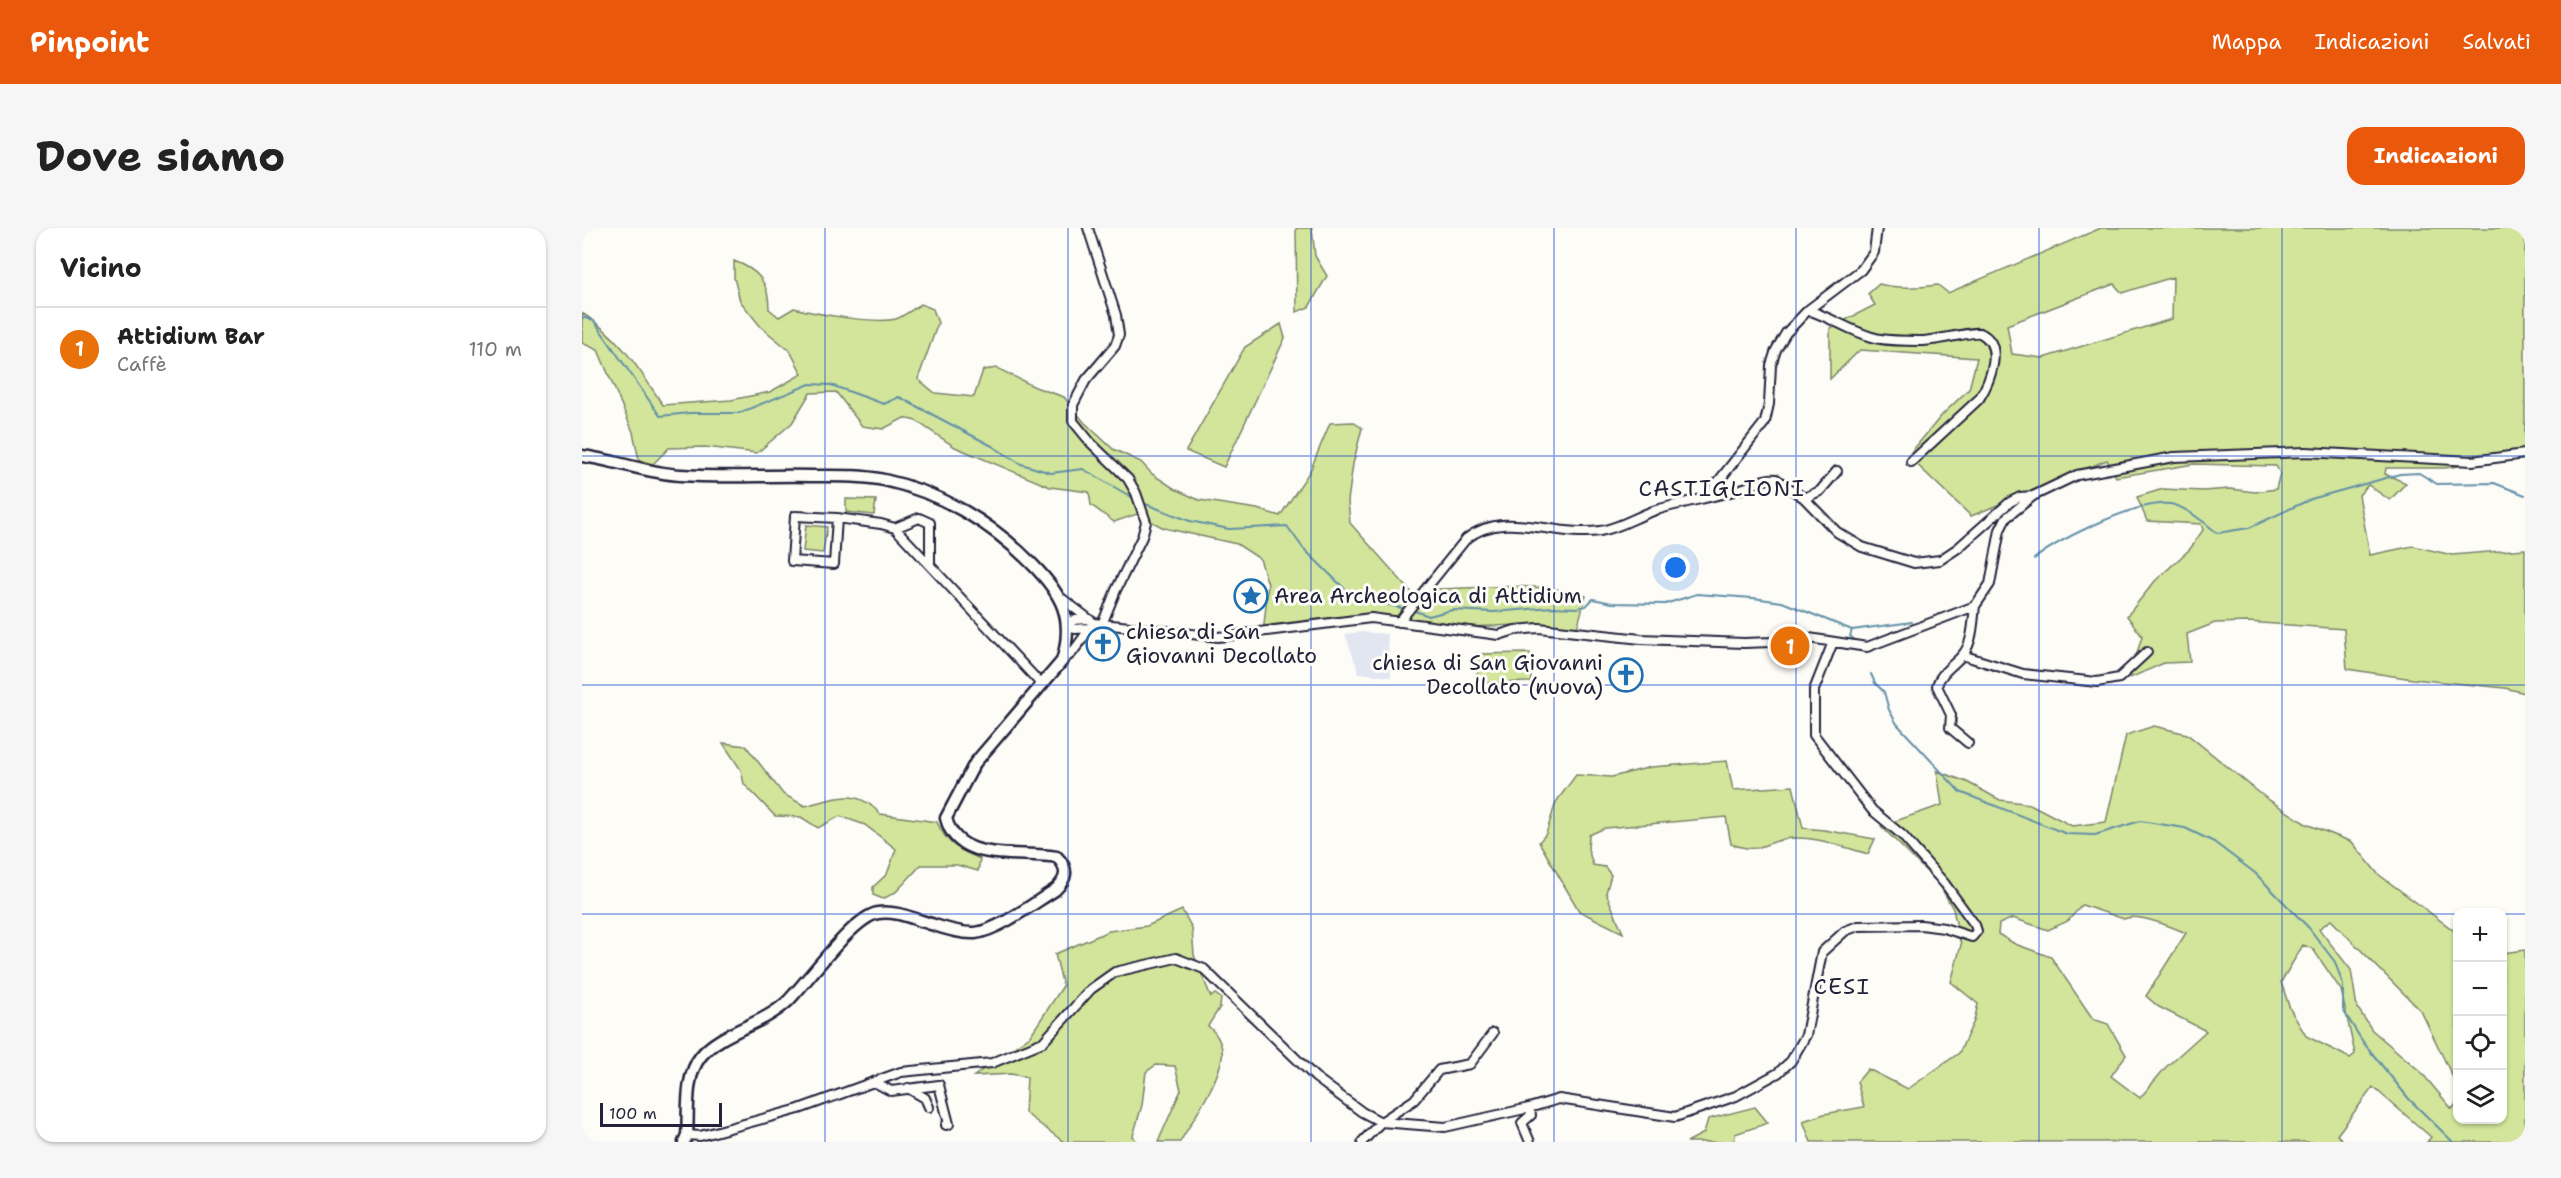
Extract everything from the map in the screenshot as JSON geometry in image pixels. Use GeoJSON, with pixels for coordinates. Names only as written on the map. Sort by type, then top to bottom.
{"type":"FeatureCollection","features":[{"type":"Feature","properties":{"kind":"main road"},"geometry":{"type":"LineString","coordinates":[[582,456],[649,472],[680,475],[840,476],[882,479],[917,489],[955,506],[992,528],[1047,579],[1065,612],[1067,644],[1062,661],[975,763],[946,818],[949,831],[956,840],[971,848],[1005,854],[1057,857],[1064,864],[1066,872],[1063,883],[1055,891],[993,927],[975,933],[960,932],[896,913],[877,913],[860,921],[781,1007],[769,1017],[710,1046],[699,1058],[691,1077],[686,1139]]}},
{"type":"Feature","properties":{"kind":"street"},"geometry":{"type":"LineString","coordinates":[[1062,661],[1080,643],[1116,590],[1142,537],[1146,522],[1136,493],[1128,479],[1091,443],[1073,421],[1072,405],[1086,380],[1115,346],[1119,335],[1116,315],[1088,228]]}},
{"type":"Feature","properties":{"kind":"street"},"geometry":{"type":"LineString","coordinates":[[1712,495],[1714,487],[1765,422],[1769,404],[1771,365],[1776,350],[1786,333],[1808,310],[1861,270],[1874,252],[1877,228]]}},
{"type":"Feature","properties":{"kind":"street"},"geometry":{"type":"LineString","coordinates":[[1808,310],[1869,337],[1882,340],[1935,341],[1973,332],[1980,333],[1988,339],[1993,351],[1993,368],[1987,387],[1979,399],[1911,462]]}},
{"type":"Feature","properties":{"kind":"street"},"geometry":{"type":"LineString","coordinates":[[1968,743],[1950,729],[1951,715],[1937,686],[1941,677],[1962,655],[1969,643],[1975,606],[1990,584],[2000,530],[2006,518],[2033,496],[2078,475],[2174,457],[2306,452],[2472,460],[2525,454]]}},
{"type":"Feature","properties":{"kind":"street"},"geometry":{"type":"LineString","coordinates":[[1804,498],[1820,491],[1837,471]]}},
{"type":"Feature","properties":{"kind":"street"},"geometry":{"type":"LineString","coordinates":[[1401,620],[1466,539],[1484,528],[1514,525],[1585,532],[1601,531],[1653,511],[1744,488],[1770,478],[1776,479],[1804,498],[1826,522],[1854,542],[1888,556],[1914,563],[1940,560],[1958,548],[2010,502],[2020,497],[2033,496]]}},
{"type":"Feature","properties":{"kind":"street"},"geometry":{"type":"LineString","coordinates":[[837,518],[834,564],[792,561],[795,516],[837,518],[896,528],[1042,685]]}},
{"type":"Feature","properties":{"kind":"street"},"geometry":{"type":"LineString","coordinates":[[896,528],[920,518],[930,523],[930,565]]}},
{"type":"Feature","properties":{"kind":"street"},"geometry":{"type":"LineString","coordinates":[[1058,596],[1093,623]]}},
{"type":"Feature","properties":{"kind":"street"},"geometry":{"type":"LineString","coordinates":[[1067,626],[1075,629],[1093,623],[1218,637],[1371,618],[1401,620],[1499,635],[1515,630],[1539,628],[1641,639],[1697,642],[1772,642],[1796,636],[1867,647],[1975,606]]}},
{"type":"Feature","properties":{"kind":"street"},"geometry":{"type":"LineString","coordinates":[[686,1139],[799,1109],[901,1072],[992,1063],[1042,1042],[1090,989],[1115,972],[1176,958],[1204,969],[1315,1077],[1362,1112],[1381,1122],[1445,1127],[1559,1099],[1675,1117],[1736,1096],[1778,1073],[1791,1062],[1800,1049],[1806,1035],[1822,952],[1845,931],[1858,926],[1922,925],[1975,935],[1976,925],[1945,884],[1902,835],[1872,810],[1814,735],[1814,690],[1833,642]]}},
{"type":"Feature","properties":{"kind":"street"},"geometry":{"type":"LineString","coordinates":[[1962,655],[2022,674],[2097,682],[2119,678],[2147,652]]}},
{"type":"Feature","properties":{"kind":"street"},"geometry":{"type":"LineString","coordinates":[[1362,1142],[1381,1122],[1414,1100],[1439,1070],[1470,1064],[1493,1033]]}},
{"type":"Feature","properties":{"kind":"street"},"geometry":{"type":"LineString","coordinates":[[874,1082],[891,1091],[939,1085],[949,1124],[946,1125]]}},
{"type":"Feature","properties":{"kind":"street"},"geometry":{"type":"LineString","coordinates":[[908,1088],[925,1098],[929,1107]]}},
{"type":"Feature","properties":{"kind":"street"},"geometry":{"type":"LineString","coordinates":[[1529,1108],[1532,1114],[1522,1123],[1530,1142]]}},
{"type":"Feature","properties":{"kind":"shaded area"},"geometry":{"type":"Polygon","coordinates":[[[1362,632],[1387,634],[1391,677],[1359,673],[1345,634],[1362,632]]]}},
{"type":"Feature","properties":{"kind":"green space"},"geometry":{"type":"Polygon","coordinates":[[[1296,228],[1312,228],[1315,256],[1327,276],[1309,307],[1297,312],[1296,228]]]}},
{"type":"Feature","properties":{"kind":"green space"},"geometry":{"type":"Polygon","coordinates":[[[2101,228],[2525,228],[2525,456],[2445,468],[2386,468],[2385,474],[2406,483],[2390,500],[2368,485],[2359,495],[2370,555],[2413,546],[2452,555],[2525,549],[2525,693],[2505,688],[2413,679],[2347,669],[2344,629],[2248,622],[2215,623],[2187,634],[2190,662],[2164,663],[2130,678],[2142,636],[2127,616],[2155,581],[2190,549],[2203,530],[2201,524],[2147,521],[2137,497],[2163,489],[2203,491],[2230,489],[2255,492],[2276,489],[2280,473],[2276,466],[2194,464],[2116,477],[2107,460],[1971,516],[1908,456],[1942,415],[1969,389],[1977,358],[1860,350],[1830,379],[1830,328],[1875,305],[1868,294],[1879,284],[1908,288],[1938,285],[1948,293],[2101,228]],[[2173,277],[2122,293],[2114,284],[2007,325],[2012,354],[2043,358],[2172,319],[2173,277]]]}},
{"type":"Feature","properties":{"kind":"green space"},"geometry":{"type":"Polygon","coordinates":[[[734,261],[756,273],[761,279],[767,292],[769,309],[779,317],[794,308],[845,318],[886,320],[899,318],[921,304],[933,309],[938,323],[918,379],[935,393],[974,397],[983,370],[997,368],[1035,387],[1064,397],[1084,422],[1113,449],[1141,462],[1152,474],[1175,489],[1199,500],[1257,509],[1280,516],[1310,471],[1330,423],[1353,422],[1362,428],[1353,464],[1348,501],[1350,523],[1413,594],[1429,589],[1509,586],[1567,591],[1586,596],[1577,628],[1543,624],[1464,627],[1370,621],[1263,635],[1268,584],[1260,559],[1237,544],[1164,528],[1137,514],[1114,522],[1091,505],[1089,492],[1050,487],[955,447],[916,421],[904,418],[883,429],[862,426],[836,392],[810,393],[792,423],[757,453],[705,447],[669,448],[653,464],[639,460],[633,432],[598,350],[582,343],[582,313],[618,343],[637,366],[663,405],[731,400],[770,392],[802,374],[790,351],[761,327],[740,301],[734,278],[734,261]]]}},
{"type":"Feature","properties":{"kind":"green space"},"geometry":{"type":"Polygon","coordinates":[[[1281,324],[1285,338],[1224,467],[1186,451],[1245,347],[1281,324]]]}},
{"type":"Feature","properties":{"kind":"green space"},"geometry":{"type":"Polygon","coordinates":[[[846,499],[876,500],[874,515],[846,512],[846,499]]]}},
{"type":"Feature","properties":{"kind":"green space"},"geometry":{"type":"Polygon","coordinates":[[[806,525],[827,527],[823,553],[803,551],[806,525]]]}},
{"type":"Feature","properties":{"kind":"green space"},"geometry":{"type":"Polygon","coordinates":[[[1530,653],[1531,682],[1478,683],[1476,654],[1530,653]]]}},
{"type":"Feature","properties":{"kind":"green space"},"geometry":{"type":"Polygon","coordinates":[[[2154,726],[2187,734],[2266,798],[2306,824],[2352,842],[2378,874],[2453,930],[2453,1078],[2421,1011],[2331,920],[2319,929],[2351,970],[2357,1007],[2372,1030],[2421,1072],[2453,1108],[2453,1124],[2507,1124],[2507,952],[2525,950],[2525,1142],[2427,1142],[2431,1137],[2373,1087],[2337,1135],[2345,1142],[1811,1142],[1803,1121],[1824,1114],[1864,1107],[1857,1082],[1868,1069],[1908,1089],[1959,1053],[1974,1021],[1978,1004],[1951,982],[1961,945],[1953,909],[1939,884],[1881,826],[1942,805],[1937,771],[1967,782],[2000,800],[2030,804],[2072,826],[2106,822],[2126,735],[2154,726]],[[2082,905],[2068,921],[2048,930],[2013,918],[1999,924],[1998,934],[2015,944],[2051,957],[2093,1019],[2108,1024],[2126,1055],[2111,1076],[2140,1098],[2166,1067],[2206,1031],[2159,1007],[2146,996],[2186,933],[2155,921],[2137,917],[2124,919],[2082,905]],[[2303,945],[2281,982],[2290,1009],[2306,1036],[2350,1058],[2355,1054],[2341,990],[2313,949],[2303,945]]]}},
{"type":"Feature","properties":{"kind":"green space"},"geometry":{"type":"Polygon","coordinates":[[[723,743],[746,746],[783,794],[805,806],[836,798],[854,797],[863,800],[880,814],[937,822],[949,841],[980,859],[978,871],[957,865],[921,865],[896,892],[883,899],[873,895],[873,887],[887,874],[896,849],[865,825],[840,816],[818,828],[801,817],[775,816],[744,784],[741,770],[723,743]]]}},
{"type":"Feature","properties":{"kind":"green space"},"geometry":{"type":"Polygon","coordinates":[[[1727,761],[1733,790],[1793,786],[1803,828],[1875,839],[1868,854],[1806,838],[1785,839],[1754,848],[1741,847],[1731,844],[1726,817],[1605,828],[1589,835],[1588,849],[1593,865],[1605,867],[1611,875],[1606,893],[1623,933],[1579,911],[1539,842],[1546,834],[1556,802],[1576,775],[1612,777],[1651,767],[1727,761]]]}},
{"type":"Feature","properties":{"kind":"green space"},"geometry":{"type":"Polygon","coordinates":[[[1182,910],[1192,928],[1194,955],[1211,997],[1215,994],[1221,998],[1220,1007],[1208,1026],[1219,1040],[1222,1058],[1210,1090],[1180,1142],[1158,1142],[1181,1090],[1175,1066],[1156,1065],[1146,1072],[1142,1105],[1133,1136],[1137,1142],[1064,1142],[1025,1113],[1027,1077],[1011,1074],[974,1076],[1030,1036],[1063,986],[1055,954],[1109,931],[1147,926],[1182,910]]]}},
{"type":"Feature","properties":{"kind":"green space"},"geometry":{"type":"Polygon","coordinates":[[[1755,1107],[1768,1123],[1735,1134],[1734,1142],[1687,1142],[1704,1133],[1708,1119],[1755,1107]]]}},
{"type":"Feature","properties":{"kind":"waterway"},"geometry":{"type":"LineString","coordinates":[[582,317],[594,321],[660,416],[690,413],[739,413],[810,384],[831,385],[884,404],[899,397],[992,446],[1021,464],[1051,473],[1083,469],[1135,499]]}},
{"type":"Feature","properties":{"kind":"waterway"},"geometry":{"type":"LineString","coordinates":[[2034,559],[2046,550],[2099,522],[2138,508],[2156,505],[2175,505],[2188,511],[2217,533],[2249,528],[2311,499],[2400,474],[2419,473],[2437,484],[2494,483],[2525,495]]}},
{"type":"Feature","properties":{"kind":"waterway"},"geometry":{"type":"LineString","coordinates":[[1143,503],[1190,521],[1229,529],[1287,526],[1303,548],[1352,596],[1406,609]]}},
{"type":"Feature","properties":{"kind":"waterway"},"geometry":{"type":"LineString","coordinates":[[1412,610],[1429,616],[1452,610],[1494,612],[1552,607],[1577,608],[1586,606],[1593,599],[1612,603],[1665,604],[1697,594],[1782,602],[1852,630],[1912,622]]}},
{"type":"Feature","properties":{"kind":"waterway"},"geometry":{"type":"LineString","coordinates":[[1852,630],[1850,636],[1855,640]]}},
{"type":"Feature","properties":{"kind":"waterway"},"geometry":{"type":"LineString","coordinates":[[1871,674],[1875,683],[1884,692],[1889,710],[1897,724],[1960,792],[2067,834],[2095,835],[2140,821],[2185,828],[2214,842],[2255,873],[2309,928],[2335,962],[2343,985],[2343,1010],[2363,1042],[2409,1099],[2453,1142]]}},
{"type":"Feature","properties":{"kind":"place","name":"Area Archeologica di Attidium"},"geometry":{"type":"Point","coordinates":[1251,596]}},
{"type":"Feature","properties":{"kind":"place","name":"chiesa di San Giovanni Decollato"},"geometry":{"type":"Point","coordinates":[1103,644]}},
{"type":"Feature","properties":{"kind":"place","name":"Attidium Bar"},"geometry":{"type":"Point","coordinates":[1790,646]}},
{"type":"Feature","properties":{"kind":"place","name":"chiesa di San Giovanni Decollato (nuova)"},"geometry":{"type":"Point","coordinates":[1626,675]}},
{"type":"Feature","properties":{"kind":"district","name":"CASTIGLIONI"},"geometry":{"type":"Point","coordinates":[1722,488]}},
{"type":"Feature","properties":{"kind":"district","name":"CESI"},"geometry":{"type":"Point","coordinates":[1842,986]}}]}
